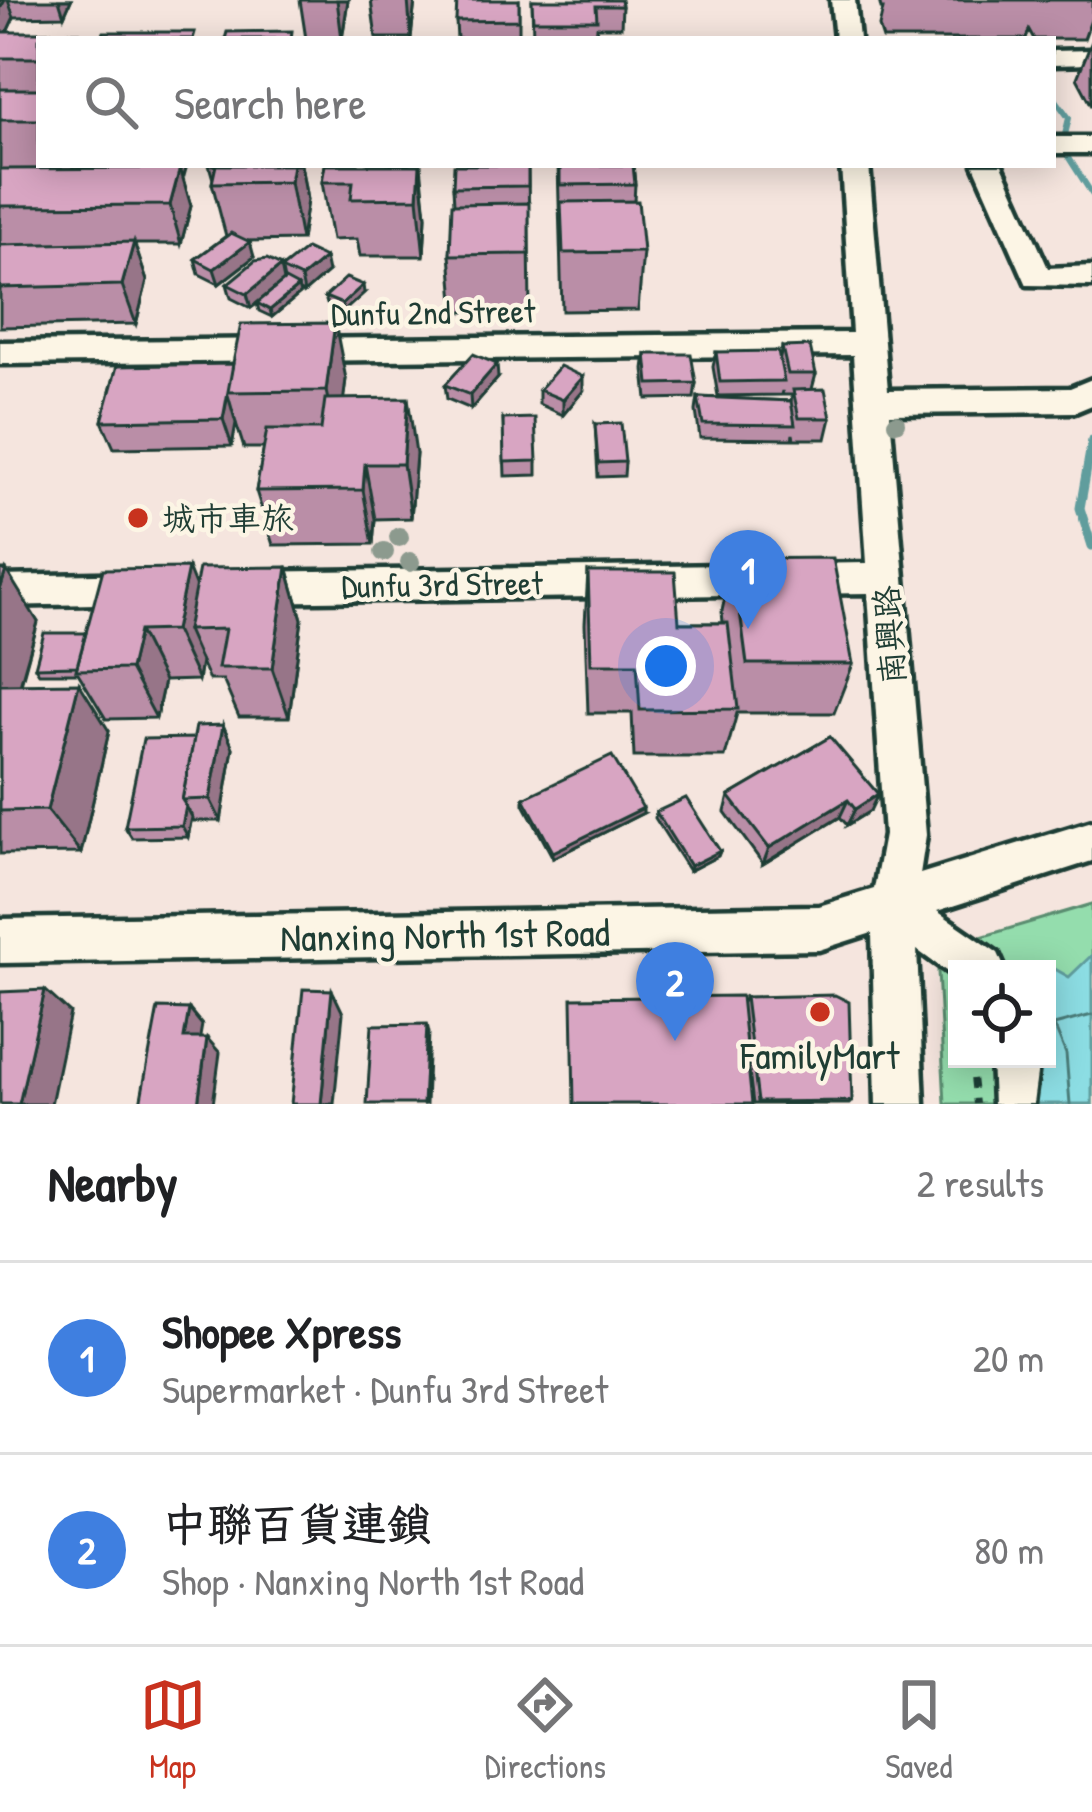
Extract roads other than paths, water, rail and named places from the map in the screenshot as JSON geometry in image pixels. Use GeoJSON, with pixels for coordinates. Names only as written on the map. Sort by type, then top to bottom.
{"type":"FeatureCollection","features":[{"type":"Feature","properties":{"kind":"street"},"geometry":{"type":"LineString","coordinates":[[843,0],[847,36]]}},
{"type":"Feature","properties":{"kind":"street"},"geometry":{"type":"LineString","coordinates":[[1056,58],[1092,57]]}},
{"type":"Feature","properties":{"kind":"street"},"geometry":{"type":"LineString","coordinates":[[1056,145],[1092,145]]}},
{"type":"Feature","properties":{"kind":"street","name":"南興路"},"geometry":{"type":"LineString","coordinates":[[854,168],[904,835],[893,907],[900,1104]]}},
{"type":"Feature","properties":{"kind":"street"},"geometry":{"type":"LineString","coordinates":[[989,168],[1038,278],[1092,276]]}},
{"type":"Feature","properties":{"kind":"street","name":"Dunfu 2nd Street"},"geometry":{"type":"LineString","coordinates":[[0,353],[866,344]]}},
{"type":"Feature","properties":{"kind":"street"},"geometry":{"type":"LineString","coordinates":[[872,402],[1076,400],[1092,391]]}},
{"type":"Feature","properties":{"kind":"street","name":"Dunfu 3rd Street"},"geometry":{"type":"LineString","coordinates":[[0,590],[885,578]]}},
{"type":"Feature","properties":{"kind":"street","name":"Nanxing North 1st Road"},"geometry":{"type":"LineString","coordinates":[[0,941],[819,928],[1092,841]]}},
{"type":"Feature","properties":{"kind":"street"},"geometry":{"type":"LineString","coordinates":[[893,907],[969,960]]}},
{"type":"Feature","properties":{"kind":"water"},"geometry":{"type":"Polygon","coordinates":[[[1092,955],[1092,1104],[1026,1104],[1024,1068],[1056,1068],[1056,970],[1069,977],[1092,955]]]}},
{"type":"Feature","properties":{"kind":"waterway"},"geometry":{"type":"LineString","coordinates":[[1056,100],[1069,118],[1062,147],[1092,194]]}},
{"type":"Feature","properties":{"kind":"waterway"},"geometry":{"type":"LineString","coordinates":[[1092,440],[1080,508],[1092,546]]}},
{"type":"Feature","properties":{"kind":"place","name":"城市車旅"},"geometry":{"type":"Point","coordinates":[138,518]}},
{"type":"Feature","properties":{"kind":"place","name":"Shopee Xpress"},"geometry":{"type":"Point","coordinates":[748,629]}},
{"type":"Feature","properties":{"kind":"place","name":"FamilyMart"},"geometry":{"type":"Point","coordinates":[820,1012]}},
{"type":"Feature","properties":{"kind":"place","name":"中聯百貨連鎖"},"geometry":{"type":"Point","coordinates":[675,1041]}}]}
